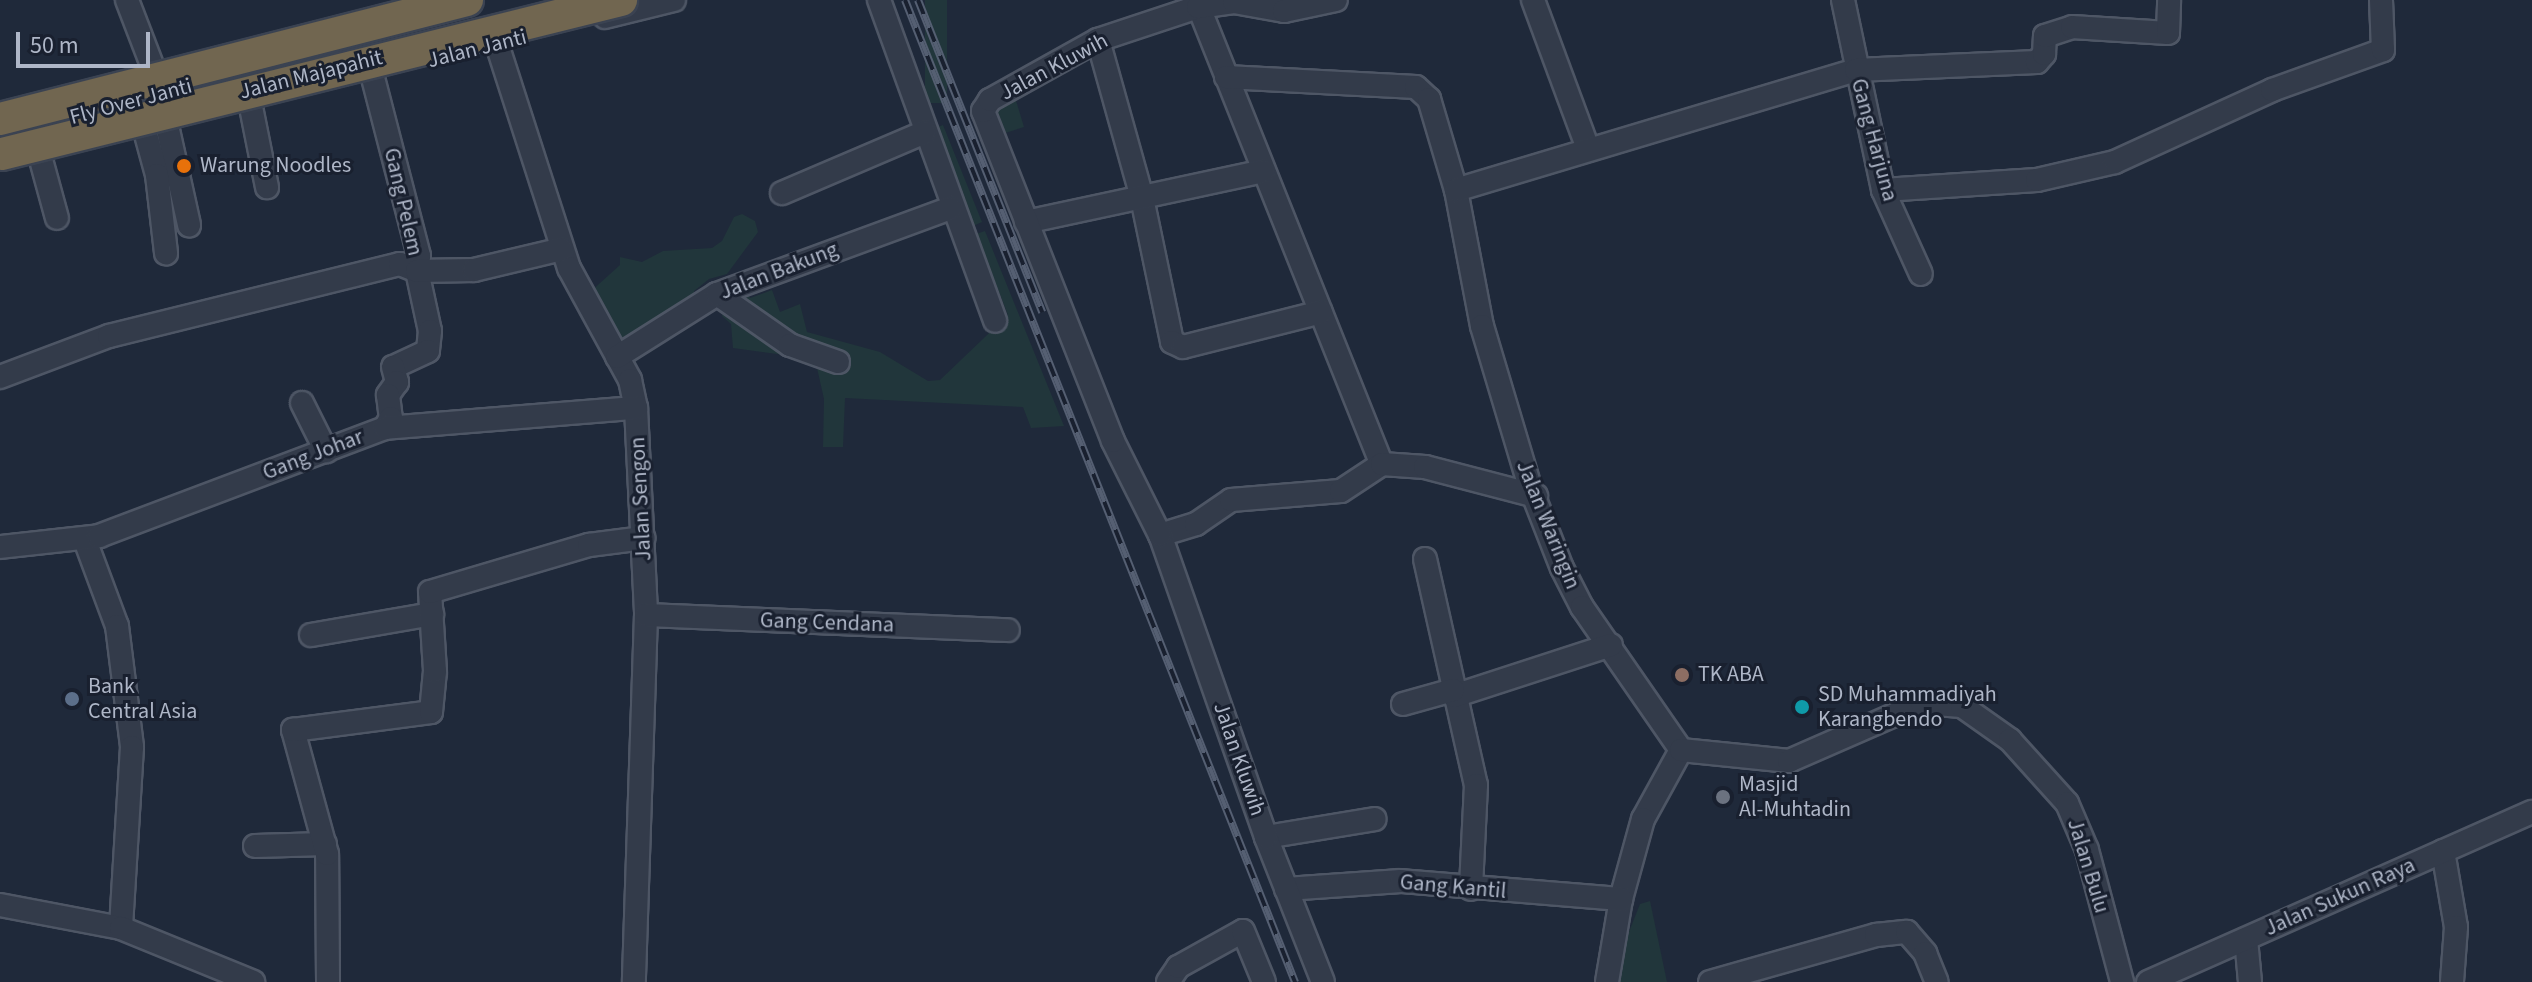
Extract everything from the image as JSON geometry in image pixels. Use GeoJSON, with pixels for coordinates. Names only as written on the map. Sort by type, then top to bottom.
{"type":"FeatureCollection","features":[{"type":"Feature","properties":{"kind":"highway","name":"Jalan Majapahit"},"geometry":{"type":"LineString","coordinates":[[0,119],[467,0]]}},
{"type":"Feature","properties":{"kind":"highway","name":"Fly Over Janti"},"geometry":{"type":"LineString","coordinates":[[1,152],[541,0]]}},
{"type":"Feature","properties":{"kind":"highway","name":"Jalan Majapahit"},"geometry":{"type":"LineString","coordinates":[[1,152],[621,0]]}},
{"type":"Feature","properties":{"kind":"street"},"geometry":{"type":"LineString","coordinates":[[127,0],[152,65]]}},
{"type":"Feature","properties":{"kind":"street"},"geometry":{"type":"LineString","coordinates":[[0,107],[152,65],[415,0]]}},
{"type":"Feature","properties":{"kind":"street","name":"Jalan Janti"},"geometry":{"type":"LineString","coordinates":[[1,152],[40,156],[166,121],[674,0]]}},
{"type":"Feature","properties":{"kind":"street"},"geometry":{"type":"LineString","coordinates":[[879,0],[951,208],[995,321]]}},
{"type":"Feature","properties":{"kind":"street","name":"Jalan Kluwih"},"geometry":{"type":"LineString","coordinates":[[1323,982],[1266,837],[1160,535],[1113,441],[1026,222],[984,106],[1098,40],[1197,4],[1234,2],[1284,11],[1336,0]]}},
{"type":"Feature","properties":{"kind":"street"},"geometry":{"type":"LineString","coordinates":[[1533,0],[1588,149]]}},
{"type":"Feature","properties":{"kind":"street","name":"Gang Harjuna"},"geometry":{"type":"LineString","coordinates":[[1843,0],[1883,190],[1921,274]]}},
{"type":"Feature","properties":{"kind":"street"},"geometry":{"type":"LineString","coordinates":[[1456,190],[1856,70],[2037,62],[2044,54],[2043,38],[2066,28],[2168,33],[2169,0]]}},
{"type":"Feature","properties":{"kind":"street"},"geometry":{"type":"LineString","coordinates":[[1883,190],[2037,180],[2115,162],[2272,90],[2383,50],[2387,42],[2381,0]]}},
{"type":"Feature","properties":{"kind":"street"},"geometry":{"type":"LineString","coordinates":[[1197,4],[1382,464]]}},
{"type":"Feature","properties":{"kind":"street"},"geometry":{"type":"LineString","coordinates":[[298,28],[312,88]]}},
{"type":"Feature","properties":{"kind":"street"},"geometry":{"type":"LineString","coordinates":[[1098,40],[1142,198],[1172,342],[1177,346],[1321,312]]}},
{"type":"Feature","properties":{"kind":"street","name":"Jalan Sengon"},"geometry":{"type":"LineString","coordinates":[[497,44],[562,249],[617,357],[636,408],[646,615],[634,982]]}},
{"type":"Feature","properties":{"kind":"street","name":"Gang Pelem"},"geometry":{"type":"LineString","coordinates":[[372,74],[419,256],[417,271],[430,331],[428,351],[393,367],[397,382],[388,395],[391,418],[385,428]]}},
{"type":"Feature","properties":{"kind":"street","name":"Jalan Waringin"},"geometry":{"type":"LineString","coordinates":[[1226,77],[1416,87],[1429,99],[1456,190],[1474,300],[1562,568],[1681,750]]}},
{"type":"Feature","properties":{"kind":"street"},"geometry":{"type":"LineString","coordinates":[[250,102],[267,187]]}},
{"type":"Feature","properties":{"kind":"street"},"geometry":{"type":"LineString","coordinates":[[166,121],[189,225]]}},
{"type":"Feature","properties":{"kind":"street"},"geometry":{"type":"LineString","coordinates":[[144,127],[157,175],[166,253]]}},
{"type":"Feature","properties":{"kind":"street"},"geometry":{"type":"LineString","coordinates":[[782,193],[925,132]]}},
{"type":"Feature","properties":{"kind":"street"},"geometry":{"type":"LineString","coordinates":[[40,156],[57,218]]}},
{"type":"Feature","properties":{"kind":"street"},"geometry":{"type":"LineString","coordinates":[[1026,222],[1264,171]]}},
{"type":"Feature","properties":{"kind":"street","name":"Jalan Bakung"},"geometry":{"type":"LineString","coordinates":[[617,357],[717,294],[951,208]]}},
{"type":"Feature","properties":{"kind":"street"},"geometry":{"type":"LineString","coordinates":[[0,377],[109,336],[400,264],[417,271],[474,270],[562,249]]}},
{"type":"Feature","properties":{"kind":"street"},"geometry":{"type":"LineString","coordinates":[[717,294],[790,345],[838,362]]}},
{"type":"Feature","properties":{"kind":"street"},"geometry":{"type":"LineString","coordinates":[[302,403],[326,451]]}},
{"type":"Feature","properties":{"kind":"street","name":"Gang Johar"},"geometry":{"type":"LineString","coordinates":[[0,547],[85,540],[385,428],[636,408]]}},
{"type":"Feature","properties":{"kind":"street"},"geometry":{"type":"LineString","coordinates":[[1160,535],[1196,524],[1231,500],[1341,491],[1382,464],[1425,467],[1536,496]]}},
{"type":"Feature","properties":{"kind":"street"},"geometry":{"type":"LineString","coordinates":[[328,982],[325,844],[293,730],[431,712],[430,592],[589,545],[644,538]]}},
{"type":"Feature","properties":{"kind":"street"},"geometry":{"type":"LineString","coordinates":[[85,540],[117,626],[132,747],[121,928]]}},
{"type":"Feature","properties":{"kind":"street"},"geometry":{"type":"LineString","coordinates":[[1425,559],[1476,785],[1471,889]]}},
{"type":"Feature","properties":{"kind":"street"},"geometry":{"type":"LineString","coordinates":[[311,635],[432,614]]}},
{"type":"Feature","properties":{"kind":"street","name":"Gang Cendana"},"geometry":{"type":"LineString","coordinates":[[646,615],[1008,630]]}},
{"type":"Feature","properties":{"kind":"street"},"geometry":{"type":"LineString","coordinates":[[1403,704],[1454,693],[1611,645]]}},
{"type":"Feature","properties":{"kind":"street","name":"Jalan Bulu"},"geometry":{"type":"LineString","coordinates":[[1681,750],[1789,761],[1922,703],[1962,706],[2010,740],[2067,803],[2087,850],[2122,982]]}},
{"type":"Feature","properties":{"kind":"street"},"geometry":{"type":"LineString","coordinates":[[1607,982],[1621,899],[1643,819],[1681,750]]}},
{"type":"Feature","properties":{"kind":"street","name":"Jalan Sukun Raya"},"geometry":{"type":"LineString","coordinates":[[2148,982],[2532,812]]}},
{"type":"Feature","properties":{"kind":"street"},"geometry":{"type":"LineString","coordinates":[[1266,837],[1375,819]]}},
{"type":"Feature","properties":{"kind":"street"},"geometry":{"type":"LineString","coordinates":[[255,846],[325,844]]}},
{"type":"Feature","properties":{"kind":"street"},"geometry":{"type":"LineString","coordinates":[[2443,851],[2456,927],[2452,982]]}},
{"type":"Feature","properties":{"kind":"street","name":"Gang Kantil"},"geometry":{"type":"LineString","coordinates":[[1286,889],[1401,881],[1621,899]]}},
{"type":"Feature","properties":{"kind":"street"},"geometry":{"type":"LineString","coordinates":[[0,905],[53,911],[121,928],[253,982]]}},
{"type":"Feature","properties":{"kind":"street"},"geometry":{"type":"LineString","coordinates":[[1168,982],[1178,967],[1243,931],[1264,982]]}},
{"type":"Feature","properties":{"kind":"street"},"geometry":{"type":"LineString","coordinates":[[1710,982],[1891,932],[1907,932],[1917,940],[1937,982]]}},
{"type":"Feature","properties":{"kind":"street"},"geometry":{"type":"LineString","coordinates":[[2246,939],[2250,982]]}},
{"type":"Feature","properties":{"kind":"green space"},"geometry":{"type":"Polygon","coordinates":[[[925,0],[947,0],[947,103],[925,103],[925,0]]]}},
{"type":"Feature","properties":{"kind":"green space"},"geometry":{"type":"Polygon","coordinates":[[[1014,94],[1024,127],[999,135],[989,108],[1014,94]]]}},
{"type":"Feature","properties":{"kind":"green space"},"geometry":{"type":"Polygon","coordinates":[[[943,125],[982,222],[966,229],[958,211],[968,207],[958,182],[948,185],[928,131],[943,125]]]}},
{"type":"Feature","properties":{"kind":"green space"},"geometry":{"type":"Polygon","coordinates":[[[742,214],[755,221],[758,232],[727,274],[709,279],[694,291],[694,299],[619,349],[589,293],[620,265],[620,257],[642,262],[663,251],[712,248],[722,241],[734,217],[742,214]]]}},
{"type":"Feature","properties":{"kind":"green space"},"geometry":{"type":"Polygon","coordinates":[[[985,231],[1064,426],[1031,428],[1023,407],[845,398],[843,447],[823,447],[824,399],[815,359],[733,348],[731,324],[722,316],[730,293],[745,288],[750,298],[772,290],[780,312],[800,304],[807,332],[880,352],[928,381],[940,380],[1008,315],[976,234],[985,231]]]}},
{"type":"Feature","properties":{"kind":"green space"},"geometry":{"type":"Polygon","coordinates":[[[1650,901],[1667,982],[1618,982],[1625,942],[1640,904],[1650,901]]]}},
{"type":"Feature","properties":{"kind":"railway"},"geometry":{"type":"LineString","coordinates":[[905,0],[1295,982]]}},
{"type":"Feature","properties":{"kind":"railway"},"geometry":{"type":"LineString","coordinates":[[918,0],[1042,312]]}},
{"type":"Feature","properties":{"kind":"place","name":"Warung Noodles"},"geometry":{"type":"Point","coordinates":[184,166]}},
{"type":"Feature","properties":{"kind":"place","name":"TK ABA"},"geometry":{"type":"Point","coordinates":[1682,675]}},
{"type":"Feature","properties":{"kind":"place","name":"Bank Central Asia"},"geometry":{"type":"Point","coordinates":[72,699]}},
{"type":"Feature","properties":{"kind":"place","name":"SD Muhammadiyah Karangbendo"},"geometry":{"type":"Point","coordinates":[1802,707]}},
{"type":"Feature","properties":{"kind":"place","name":"Masjid Al-Muhtadin"},"geometry":{"type":"Point","coordinates":[1723,797]}}]}
